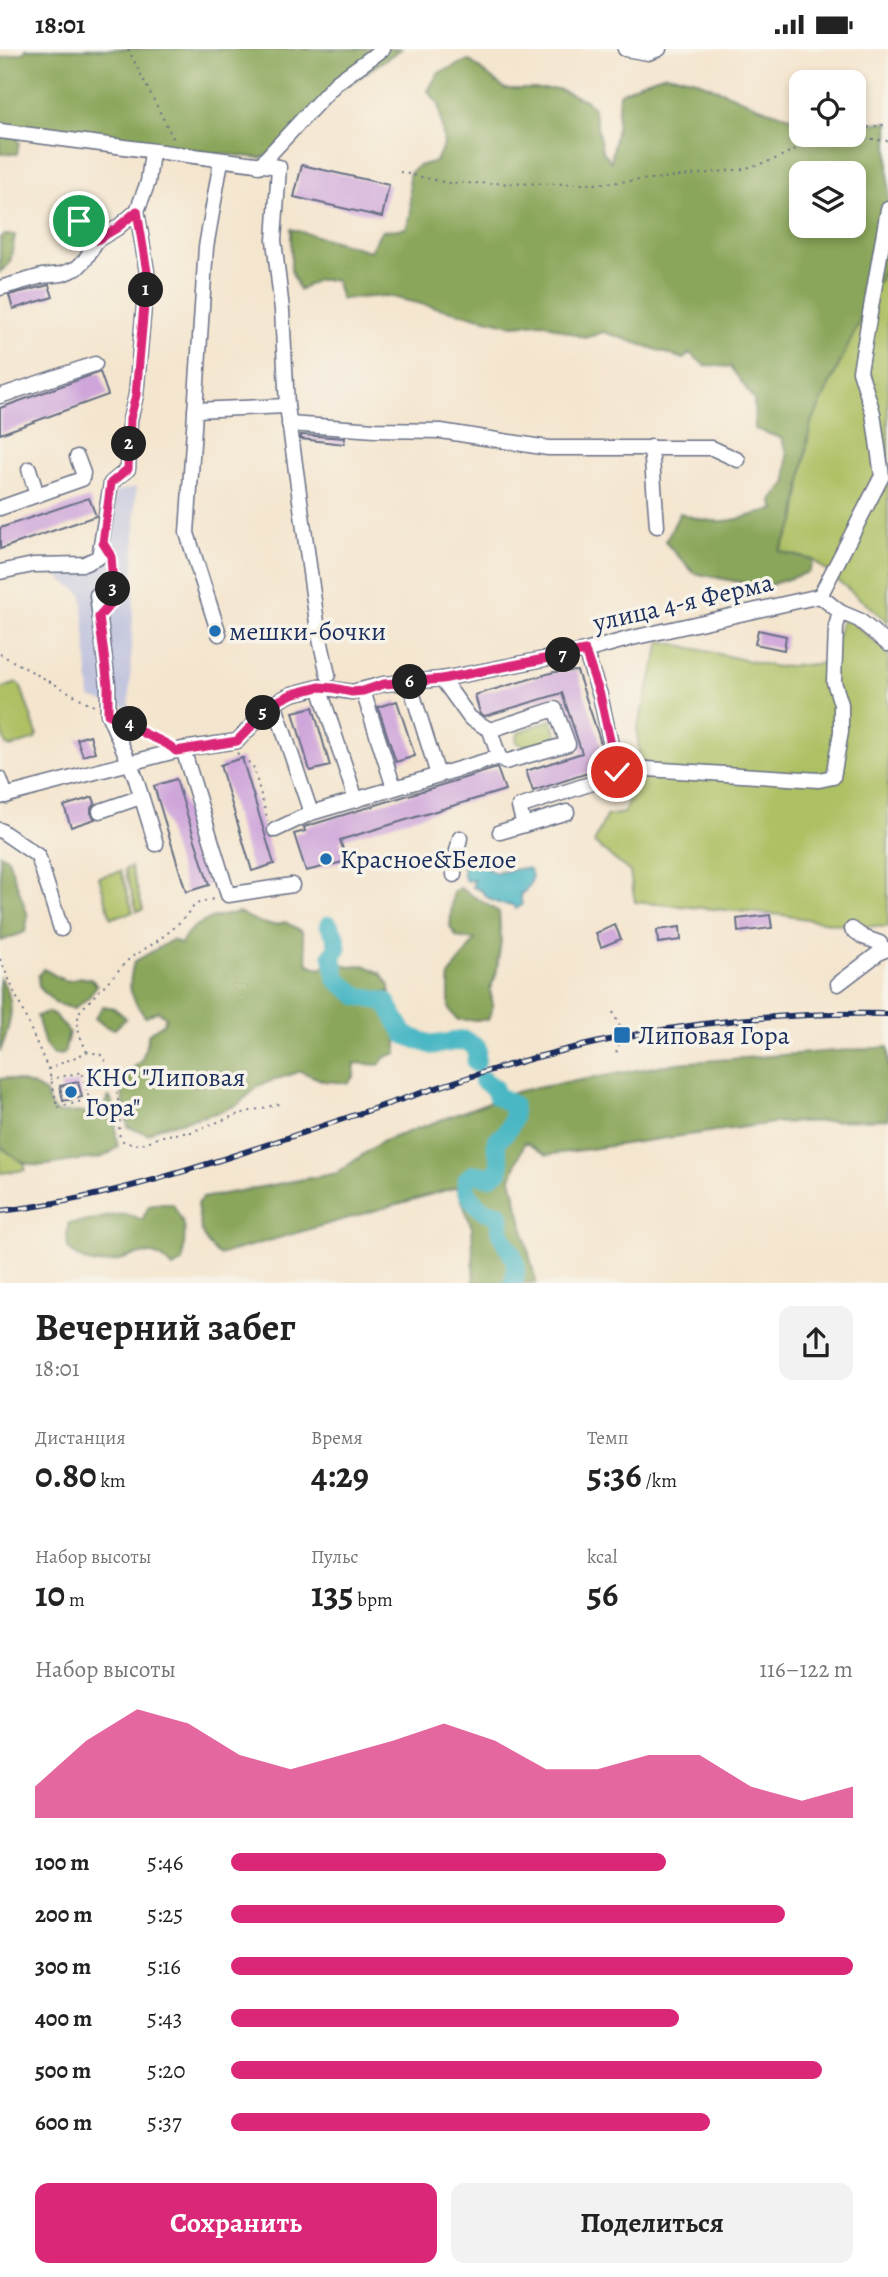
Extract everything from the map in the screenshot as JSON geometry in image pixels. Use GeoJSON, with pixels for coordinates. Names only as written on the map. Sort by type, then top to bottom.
{"type":"FeatureCollection","features":[{"type":"Feature","properties":{"kind":"street"},"geometry":{"type":"LineString","coordinates":[[259,166],[336,83],[383,49]]}},
{"type":"Feature","properties":{"kind":"street"},"geometry":{"type":"LineString","coordinates":[[625,49],[648,53],[659,49]]}},
{"type":"Feature","properties":{"kind":"street"},"geometry":{"type":"LineString","coordinates":[[0,131],[279,167],[274,240],[282,310],[289,424],[324,681],[356,800]]}},
{"type":"Feature","properties":{"kind":"street"},"geometry":{"type":"LineString","coordinates":[[0,288],[77,268],[97,240],[137,211],[148,182],[152,152]]}},
{"type":"Feature","properties":{"kind":"street"},"geometry":{"type":"LineString","coordinates":[[219,634],[187,533],[206,247],[221,161]]}},
{"type":"Feature","properties":{"kind":"street"},"geometry":{"type":"LineString","coordinates":[[888,209],[860,371],[873,413],[882,476],[820,596],[840,612],[859,619],[888,644]]}},
{"type":"Feature","properties":{"kind":"street"},"geometry":{"type":"LineString","coordinates":[[0,572],[33,565],[84,564],[99,557],[111,483],[128,469],[130,419],[136,395],[147,272],[137,211]]}},
{"type":"Feature","properties":{"kind":"street"},"geometry":{"type":"LineString","coordinates":[[79,221],[97,240]]}},
{"type":"Feature","properties":{"kind":"street"},"geometry":{"type":"LineString","coordinates":[[0,396],[96,364]]}},
{"type":"Feature","properties":{"kind":"street"},"geometry":{"type":"LineString","coordinates":[[195,410],[287,406]]}},
{"type":"Feature","properties":{"kind":"street"},"geometry":{"type":"LineString","coordinates":[[289,424],[441,431],[548,448],[712,448],[738,460]]}},
{"type":"Feature","properties":{"kind":"street"},"geometry":{"type":"LineString","coordinates":[[651,447],[657,526]]}},
{"type":"Feature","properties":{"kind":"street"},"geometry":{"type":"LineString","coordinates":[[0,508],[82,479],[83,473],[77,457]]}},
{"type":"Feature","properties":{"kind":"street"},"geometry":{"type":"LineString","coordinates":[[29,469],[37,495]]}},
{"type":"Feature","properties":{"kind":"street"},"geometry":{"type":"LineString","coordinates":[[97,595],[108,685],[108,714],[156,843]]}},
{"type":"Feature","properties":{"kind":"street","name":"улица 4-я Ферма"},"geometry":{"type":"LineString","coordinates":[[226,745],[237,741],[274,703],[324,681],[333,688],[352,692],[384,684],[442,679],[585,651],[820,596]]}},
{"type":"Feature","properties":{"kind":"street"},"geometry":{"type":"LineString","coordinates":[[616,768],[819,780],[833,777],[841,732],[841,704],[834,682],[836,627],[840,612]]}},
{"type":"Feature","properties":{"kind":"street"},"geometry":{"type":"LineString","coordinates":[[524,825],[519,807],[611,777],[617,772],[600,695],[585,651]]}},
{"type":"Feature","properties":{"kind":"street"},"geometry":{"type":"LineString","coordinates":[[442,679],[470,718],[490,730],[499,757],[505,762],[568,744],[555,709],[490,730]]}},
{"type":"Feature","properties":{"kind":"street"},"geometry":{"type":"LineString","coordinates":[[409,682],[438,775]]}},
{"type":"Feature","properties":{"kind":"street"},"geometry":{"type":"LineString","coordinates":[[363,691],[394,788]]}},
{"type":"Feature","properties":{"kind":"street"},"geometry":{"type":"LineString","coordinates":[[274,703],[311,813]]}},
{"type":"Feature","properties":{"kind":"street"},"geometry":{"type":"LineString","coordinates":[[0,779],[3,797],[180,750],[226,745]]}},
{"type":"Feature","properties":{"kind":"street"},"geometry":{"type":"LineString","coordinates":[[180,750],[228,895],[292,885]]}},
{"type":"Feature","properties":{"kind":"street"},"geometry":{"type":"LineString","coordinates":[[272,827],[499,757]]}},
{"type":"Feature","properties":{"kind":"street"},"geometry":{"type":"LineString","coordinates":[[100,811],[141,797]]}},
{"type":"Feature","properties":{"kind":"street"},"geometry":{"type":"LineString","coordinates":[[500,832],[566,812]]}},
{"type":"Feature","properties":{"kind":"street"},"geometry":{"type":"LineString","coordinates":[[0,830],[38,856],[61,929]]}},
{"type":"Feature","properties":{"kind":"street"},"geometry":{"type":"LineString","coordinates":[[454,876],[460,838]]}},
{"type":"Feature","properties":{"kind":"street"},"geometry":{"type":"LineString","coordinates":[[838,984],[882,944],[863,937],[852,929]]}},
{"type":"Feature","properties":{"kind":"path"},"geometry":{"type":"LineString","coordinates":[[128,49],[158,104],[181,156]]}},
{"type":"Feature","properties":{"kind":"path"},"geometry":{"type":"LineString","coordinates":[[866,128],[888,124]]}},
{"type":"Feature","properties":{"kind":"path"},"geometry":{"type":"LineString","coordinates":[[866,138],[888,141]]}},
{"type":"Feature","properties":{"kind":"path"},"geometry":{"type":"LineString","coordinates":[[400,172],[447,183],[594,184],[743,169],[773,160],[800,147]]}},
{"type":"Feature","properties":{"kind":"path"},"geometry":{"type":"LineString","coordinates":[[99,617],[114,600],[111,556],[103,543]]}},
{"type":"Feature","properties":{"kind":"path"},"geometry":{"type":"LineString","coordinates":[[0,654],[127,722],[140,732],[180,750]]}},
{"type":"Feature","properties":{"kind":"path"},"geometry":{"type":"LineString","coordinates":[[226,745],[253,766],[272,827]]}},
{"type":"Feature","properties":{"kind":"path"},"geometry":{"type":"LineString","coordinates":[[87,1052],[77,1029],[80,1011],[130,958],[175,927],[196,904],[228,895]]}},
{"type":"Feature","properties":{"kind":"path"},"geometry":{"type":"LineString","coordinates":[[0,959],[48,1069],[57,1108],[89,1099],[82,1072],[51,1079]]}},
{"type":"Feature","properties":{"kind":"path"},"geometry":{"type":"LineString","coordinates":[[612,1012],[621,1028],[616,1053]]}},
{"type":"Feature","properties":{"kind":"path"},"geometry":{"type":"LineString","coordinates":[[48,1069],[87,1052],[100,1054],[105,1060],[117,1094],[119,1134],[123,1140],[132,1144],[191,1132],[239,1114],[282,1103]]}},
{"type":"Feature","properties":{"kind":"shaded area"},"geometry":{"type":"Polygon","coordinates":[[[136,487],[129,708],[90,698],[82,594],[58,577],[106,558],[115,492],[136,487]]]}},
{"type":"Feature","properties":{"kind":"green space"},"geometry":{"type":"Polygon","coordinates":[[[26,49],[401,49],[336,93],[298,137],[261,158],[163,148],[0,123],[0,58],[25,52],[26,49]]]}},
{"type":"Feature","properties":{"kind":"green space"},"geometry":{"type":"Polygon","coordinates":[[[469,60],[505,89],[558,89],[593,106],[602,150],[611,162],[619,94],[666,74],[693,79],[789,116],[789,147],[866,147],[866,123],[888,122],[888,262],[810,426],[795,522],[779,551],[813,560],[809,572],[764,587],[694,573],[665,542],[680,513],[694,518],[727,521],[775,509],[772,501],[787,482],[787,452],[781,438],[755,429],[754,400],[731,367],[705,365],[689,353],[684,359],[604,332],[585,338],[543,323],[511,325],[387,296],[341,299],[335,280],[317,280],[299,290],[291,270],[291,229],[370,251],[381,231],[406,228],[411,212],[409,174],[418,166],[436,161],[444,144],[439,104],[428,91],[438,73],[469,60]]]}},
{"type":"Feature","properties":{"kind":"green space"},"geometry":{"type":"Polygon","coordinates":[[[0,135],[16,137],[19,143],[17,154],[0,154],[0,135]]]}},
{"type":"Feature","properties":{"kind":"green space"},"geometry":{"type":"Polygon","coordinates":[[[3,235],[15,235],[10,263],[0,272],[0,238],[3,235]]]}},
{"type":"Feature","properties":{"kind":"green space"},"geometry":{"type":"Polygon","coordinates":[[[888,262],[888,622],[813,560],[779,552],[795,522],[810,426],[888,262]]]}},
{"type":"Feature","properties":{"kind":"green space"},"geometry":{"type":"Polygon","coordinates":[[[847,618],[888,653],[888,927],[842,925],[782,915],[635,902],[630,872],[594,843],[606,816],[624,813],[640,765],[637,730],[661,641],[776,667],[829,663],[842,620],[847,618]]]}},
{"type":"Feature","properties":{"kind":"green space"},"geometry":{"type":"Polygon","coordinates":[[[17,683],[21,687],[37,734],[35,739],[11,747],[6,745],[0,726],[0,689],[17,683]]]}},
{"type":"Feature","properties":{"kind":"green space"},"geometry":{"type":"Polygon","coordinates":[[[551,720],[558,737],[528,747],[517,743],[519,732],[551,720]]]}},
{"type":"Feature","properties":{"kind":"green space"},"geometry":{"type":"Polygon","coordinates":[[[0,854],[8,859],[28,916],[25,932],[1,941],[0,854]]]}},
{"type":"Feature","properties":{"kind":"green space"},"geometry":{"type":"Polygon","coordinates":[[[131,867],[143,909],[137,911],[125,869],[131,867]]]}},
{"type":"Feature","properties":{"kind":"green space"},"geometry":{"type":"Polygon","coordinates":[[[121,871],[133,912],[111,918],[99,877],[121,871]]]}},
{"type":"Feature","properties":{"kind":"green space"},"geometry":{"type":"Polygon","coordinates":[[[460,888],[499,912],[501,941],[496,975],[490,989],[493,1006],[488,1020],[458,1020],[449,1010],[449,976],[475,940],[457,937],[450,927],[453,892],[460,888]]]}},
{"type":"Feature","properties":{"kind":"green space"},"geometry":{"type":"Polygon","coordinates":[[[239,912],[261,923],[273,925],[285,922],[302,931],[308,964],[320,969],[334,961],[351,967],[364,965],[381,973],[390,986],[390,992],[365,994],[386,1011],[397,1032],[397,1053],[385,1057],[379,1065],[355,1063],[354,1076],[348,1083],[324,1081],[300,1071],[260,1085],[237,1105],[216,1113],[160,1127],[148,1134],[128,1127],[122,1077],[142,1061],[149,1033],[163,1024],[166,1017],[158,1011],[145,1017],[136,1002],[130,985],[134,962],[172,940],[181,944],[191,930],[206,921],[239,912]]]}},
{"type":"Feature","properties":{"kind":"green space"},"geometry":{"type":"Polygon","coordinates":[[[43,969],[61,979],[91,979],[97,985],[89,997],[74,1009],[55,1003],[39,987],[38,977],[43,969]]]}},
{"type":"Feature","properties":{"kind":"green space"},"geometry":{"type":"Polygon","coordinates":[[[0,978],[6,987],[11,1005],[7,1033],[0,1052],[0,978]]]}},
{"type":"Feature","properties":{"kind":"green space"},"geometry":{"type":"Polygon","coordinates":[[[103,1006],[114,1008],[126,1018],[115,1029],[106,1027],[95,1018],[103,1006]]]}},
{"type":"Feature","properties":{"kind":"green space"},"geometry":{"type":"Polygon","coordinates":[[[49,1012],[55,1015],[69,1032],[64,1054],[53,1055],[45,1045],[37,1016],[49,1012]]]}},
{"type":"Feature","properties":{"kind":"green space"},"geometry":{"type":"Polygon","coordinates":[[[888,1047],[888,1119],[773,1123],[547,1155],[525,1142],[511,1178],[536,1283],[474,1283],[472,1228],[457,1187],[219,1255],[202,1233],[197,1204],[202,1198],[337,1173],[381,1142],[519,1091],[677,1063],[888,1047]]]}},
{"type":"Feature","properties":{"kind":"green space"},"geometry":{"type":"Polygon","coordinates":[[[7,1078],[32,1085],[46,1093],[56,1113],[92,1112],[102,1108],[109,1097],[114,1107],[118,1146],[102,1157],[50,1165],[33,1165],[18,1159],[0,1145],[0,1079],[7,1078]]]}},
{"type":"Feature","properties":{"kind":"green space"},"geometry":{"type":"Polygon","coordinates":[[[3,1148],[25,1164],[25,1170],[0,1173],[0,1151],[3,1148]]]}},
{"type":"Feature","properties":{"kind":"green space"},"geometry":{"type":"Polygon","coordinates":[[[173,1204],[185,1228],[183,1262],[173,1268],[154,1254],[92,1263],[68,1249],[69,1223],[115,1215],[133,1216],[142,1220],[149,1206],[173,1204]]]}},
{"type":"Feature","properties":{"kind":"water"},"geometry":{"type":"Polygon","coordinates":[[[461,861],[474,862],[495,873],[530,869],[530,884],[520,894],[522,905],[516,909],[513,905],[495,902],[473,887],[474,880],[466,881],[463,874],[464,865],[456,864],[461,861]]]}},
{"type":"Feature","properties":{"kind":"building"},"geometry":{"type":"Polygon","coordinates":[[[302,165],[389,185],[382,217],[294,197],[302,165]]]}},
{"type":"Feature","properties":{"kind":"building"},"geometry":{"type":"Polygon","coordinates":[[[49,285],[53,297],[13,309],[9,295],[49,285]]]}},
{"type":"Feature","properties":{"kind":"building"},"geometry":{"type":"Polygon","coordinates":[[[100,372],[108,395],[0,434],[0,408],[100,372]]]}},
{"type":"Feature","properties":{"kind":"building"},"geometry":{"type":"Polygon","coordinates":[[[301,435],[345,438],[344,444],[301,439],[301,435]]]}},
{"type":"Feature","properties":{"kind":"building"},"geometry":{"type":"Polygon","coordinates":[[[89,498],[96,516],[0,549],[0,528],[89,498]]]}},
{"type":"Feature","properties":{"kind":"building"},"geometry":{"type":"Polygon","coordinates":[[[758,630],[786,636],[784,650],[755,644],[758,630]]]}},
{"type":"Feature","properties":{"kind":"building"},"geometry":{"type":"Polygon","coordinates":[[[577,671],[599,737],[604,758],[603,768],[533,791],[526,771],[582,753],[562,693],[485,716],[480,713],[475,695],[554,672],[577,671]]]}},
{"type":"Feature","properties":{"kind":"building"},"geometry":{"type":"Polygon","coordinates":[[[397,701],[415,756],[396,762],[378,707],[397,701]]]}},
{"type":"Feature","properties":{"kind":"building"},"geometry":{"type":"Polygon","coordinates":[[[313,707],[330,766],[310,771],[293,712],[313,707]]]}},
{"type":"Feature","properties":{"kind":"building"},"geometry":{"type":"Polygon","coordinates":[[[90,735],[95,752],[83,756],[77,739],[90,735]]]}},
{"type":"Feature","properties":{"kind":"building"},"geometry":{"type":"Polygon","coordinates":[[[242,758],[274,864],[252,871],[220,765],[242,758]]]}},
{"type":"Feature","properties":{"kind":"building"},"geometry":{"type":"Polygon","coordinates":[[[497,768],[505,790],[340,840],[347,861],[306,871],[294,834],[305,831],[304,827],[497,768]]]}},
{"type":"Feature","properties":{"kind":"building"},"geometry":{"type":"Polygon","coordinates":[[[176,779],[209,885],[186,892],[154,786],[176,779]]]}},
{"type":"Feature","properties":{"kind":"building"},"geometry":{"type":"Polygon","coordinates":[[[93,797],[95,803],[91,813],[95,819],[71,827],[64,806],[93,797]]]}},
{"type":"Feature","properties":{"kind":"building"},"geometry":{"type":"Polygon","coordinates":[[[770,915],[772,928],[738,932],[737,919],[770,915]]]}},
{"type":"Feature","properties":{"kind":"building"},"geometry":{"type":"Polygon","coordinates":[[[615,925],[621,939],[601,947],[596,933],[615,925]]]}},
{"type":"Feature","properties":{"kind":"building"},"geometry":{"type":"Polygon","coordinates":[[[680,927],[681,940],[658,943],[657,930],[680,927]]]}},
{"type":"Feature","properties":{"kind":"building","name":"КНС \"Липовая Гора\""},"geometry":{"type":"Polygon","coordinates":[[[78,1082],[82,1097],[63,1101],[60,1086],[78,1082]]]}},
{"type":"Feature","properties":{"kind":"waterway"},"geometry":{"type":"LineString","coordinates":[[329,925],[336,937],[337,949],[332,955],[337,980],[358,996],[386,1002],[405,1035],[432,1045],[465,1040],[477,1048],[476,1063]]}},
{"type":"Feature","properties":{"kind":"waterway"},"geometry":{"type":"LineString","coordinates":[[483,1080],[494,1088],[497,1096],[513,1105],[513,1116],[508,1130],[496,1141],[499,1170],[489,1177],[472,1175],[466,1188],[479,1206],[499,1214],[501,1233],[515,1263],[513,1283]]}},
{"type":"Feature","properties":{"kind":"railway"},"geometry":{"type":"LineString","coordinates":[[0,1211],[68,1201],[168,1176],[482,1073],[581,1046],[683,1027],[734,1021],[785,1016],[888,1014]]}},
{"type":"Feature","properties":{"kind":"place","name":"мешки-бочки"},"geometry":{"type":"Point","coordinates":[215,631]}},
{"type":"Feature","properties":{"kind":"place","name":"Красное&Белое"},"geometry":{"type":"Point","coordinates":[326,859]}},
{"type":"Feature","properties":{"kind":"place","name":"Липовая Гора"},"geometry":{"type":"Point","coordinates":[622,1035]}},
{"type":"Feature","properties":{"kind":"place","name":"КНС \"Липовая Гора\""},"geometry":{"type":"Point","coordinates":[71,1092]}},
{"type":"Feature","properties":{"kind":"route"},"geometry":{"type":"LineString","coordinates":[[79,221],[97,240],[137,211],[147,272],[136,395],[130,419],[128,469],[111,483],[103,543],[111,556],[114,600],[99,617],[108,685],[108,714],[127,722],[140,732],[167,742],[176,751],[226,745],[237,741],[274,703],[292,694],[319,687],[363,691],[384,684],[442,679],[585,651],[600,695],[617,772]]}}]}
